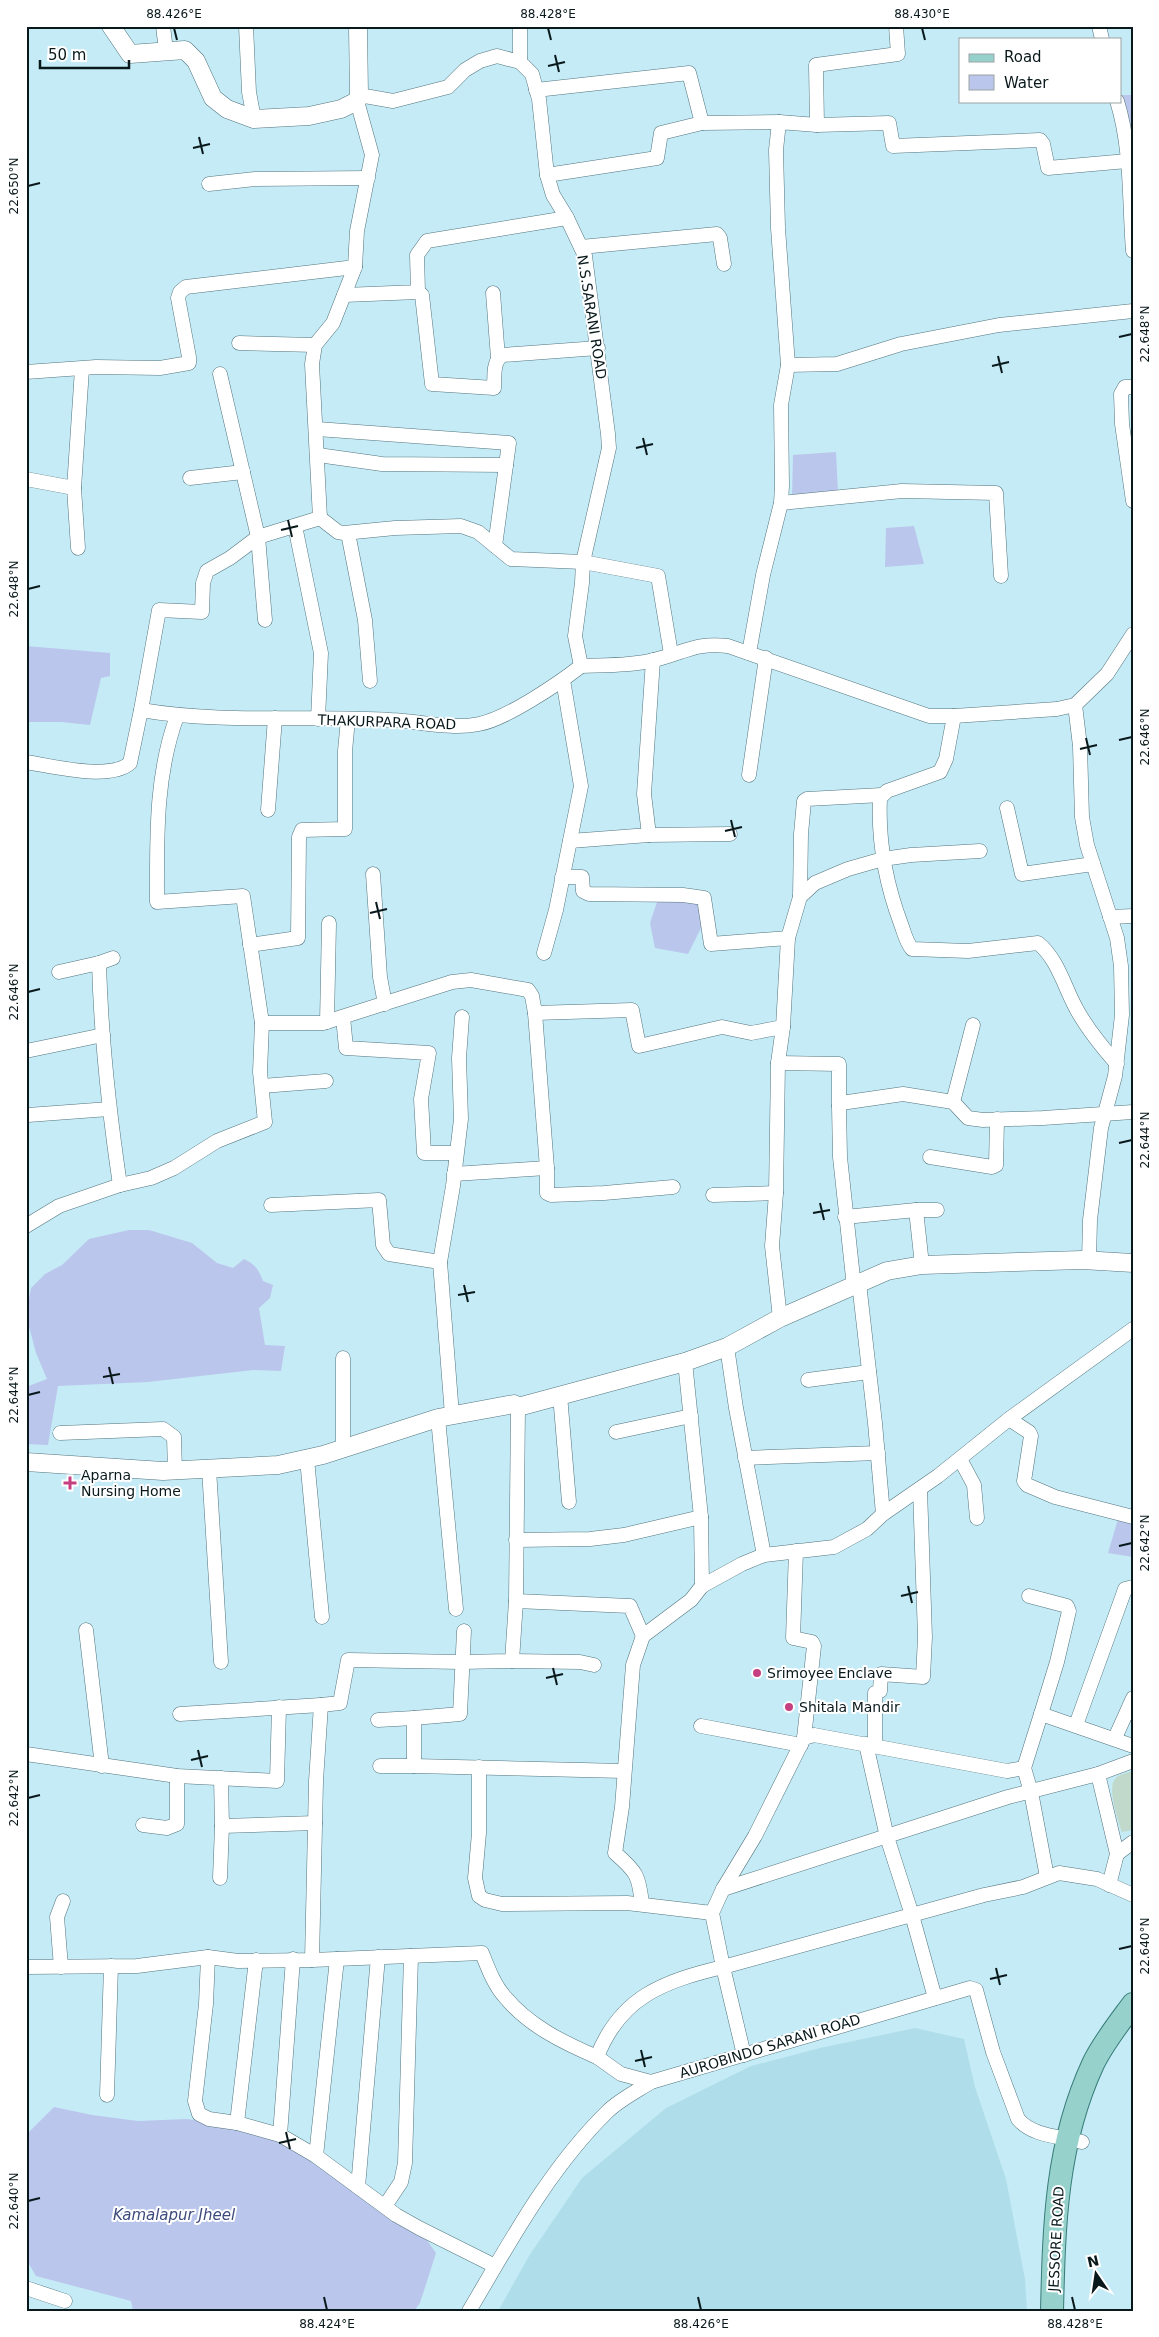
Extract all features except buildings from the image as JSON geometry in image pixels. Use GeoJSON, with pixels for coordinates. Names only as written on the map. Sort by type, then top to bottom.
{"type":"FeatureCollection","features":[{"type":"Feature","properties":{"kind":"main road","name":"JESSORE ROAD"},"geometry":{"type":"LineString","coordinates":[[1065,2311],[1075,2140],[1081,2094],[1094,2063],[1133,2004]]}},
{"type":"Feature","properties":{"kind":"main road","name":"JESSORE ROAD"},"geometry":{"type":"LineString","coordinates":[[1052,2311],[1055,2205],[1075,2140],[1104,2076],[1133,2027]]}},
{"type":"Feature","properties":{"kind":"street"},"geometry":{"type":"LineString","coordinates":[[111,26],[130,54],[185,50],[196,61],[213,98],[227,109],[254,119],[309,116],[341,109],[358,98],[393,102],[448,87],[466,70],[480,61],[497,56],[520,62],[520,26]]}},
{"type":"Feature","properties":{"kind":"street"},"geometry":{"type":"LineString","coordinates":[[163,26],[166,51]]}},
{"type":"Feature","properties":{"kind":"street"},"geometry":{"type":"LineString","coordinates":[[246,26],[249,92],[254,119]]}},
{"type":"Feature","properties":{"kind":"street"},"geometry":{"type":"LineString","coordinates":[[320,518],[312,364],[315,345],[333,323],[355,267],[356,231],[372,155],[358,98],[358,26]]}},
{"type":"Feature","properties":{"kind":"street"},"geometry":{"type":"LineString","coordinates":[[817,125],[816,65],[898,54],[896,26]]}},
{"type":"Feature","properties":{"kind":"street","name":"N.S.SARANI ROAD"},"geometry":{"type":"LineString","coordinates":[[520,62],[532,74],[536,90],[548,175],[553,195],[567,218],[585,256],[598,348],[608,448],[583,562],[575,636],[581,666]]}},
{"type":"Feature","properties":{"kind":"street"},"geometry":{"type":"LineString","coordinates":[[536,90],[689,73],[702,123]]}},
{"type":"Feature","properties":{"kind":"street"},"geometry":{"type":"LineString","coordinates":[[1117,102],[1123,120],[1128,151],[1133,251]]}},
{"type":"Feature","properties":{"kind":"street"},"geometry":{"type":"LineString","coordinates":[[750,653],[763,575],[781,503],[781,405],[788,366],[778,228],[776,150],[779,122]]}},
{"type":"Feature","properties":{"kind":"street"},"geometry":{"type":"LineString","coordinates":[[548,175],[657,158],[662,133],[702,123],[889,124],[893,146],[1040,140],[1043,144],[1048,168],[1127,161]]}},
{"type":"Feature","properties":{"kind":"street"},"geometry":{"type":"LineString","coordinates":[[209,184],[255,179],[368,178]]}},
{"type":"Feature","properties":{"kind":"street"},"geometry":{"type":"LineString","coordinates":[[493,293],[498,358],[494,388],[432,384],[422,296],[418,292],[417,255],[427,241],[567,218]]}},
{"type":"Feature","properties":{"kind":"street"},"geometry":{"type":"LineString","coordinates":[[581,247],[717,234],[720,238],[724,264]]}},
{"type":"Feature","properties":{"kind":"street"},"geometry":{"type":"LineString","coordinates":[[26,372],[160,368],[189,363],[178,298],[180,292],[186,288],[355,267]]}},
{"type":"Feature","properties":{"kind":"street"},"geometry":{"type":"LineString","coordinates":[[344,295],[418,292]]}},
{"type":"Feature","properties":{"kind":"street"},"geometry":{"type":"LineString","coordinates":[[788,366],[837,364],[901,344],[999,325],[1133,311]]}},
{"type":"Feature","properties":{"kind":"street"},"geometry":{"type":"LineString","coordinates":[[239,343],[315,345]]}},
{"type":"Feature","properties":{"kind":"street"},"geometry":{"type":"LineString","coordinates":[[498,358],[503,355],[598,348]]}},
{"type":"Feature","properties":{"kind":"street"},"geometry":{"type":"LineString","coordinates":[[78,548],[74,488],[82,369]]}},
{"type":"Feature","properties":{"kind":"street"},"geometry":{"type":"LineString","coordinates":[[220,374],[258,536],[265,620]]}},
{"type":"Feature","properties":{"kind":"street"},"geometry":{"type":"LineString","coordinates":[[1133,387],[1125,387],[1121,394],[1122,424],[1133,500]]}},
{"type":"Feature","properties":{"kind":"street"},"geometry":{"type":"LineString","coordinates":[[316,429],[509,443],[495,546]]}},
{"type":"Feature","properties":{"kind":"street"},"geometry":{"type":"LineString","coordinates":[[318,455],[382,464],[506,465]]}},
{"type":"Feature","properties":{"kind":"street"},"geometry":{"type":"LineString","coordinates":[[190,478],[243,472]]}},
{"type":"Feature","properties":{"kind":"street"},"geometry":{"type":"LineString","coordinates":[[26,479],[74,488]]}},
{"type":"Feature","properties":{"kind":"street"},"geometry":{"type":"LineString","coordinates":[[781,503],[902,491],[996,493],[1001,576]]}},
{"type":"Feature","properties":{"kind":"street"},"geometry":{"type":"LineString","coordinates":[[320,518],[338,532],[348,533],[395,528],[460,526],[478,532],[510,560],[583,562],[658,576],[671,654]]}},
{"type":"Feature","properties":{"kind":"street"},"geometry":{"type":"LineString","coordinates":[[26,762],[84,770],[110,771],[123,768],[130,763],[159,610],[202,612],[203,583],[207,571],[230,558],[258,536],[320,518]]}},
{"type":"Feature","properties":{"kind":"street"},"geometry":{"type":"LineString","coordinates":[[295,526],[320,653],[318,719]]}},
{"type":"Feature","properties":{"kind":"street"},"geometry":{"type":"LineString","coordinates":[[348,533],[365,620],[370,680]]}},
{"type":"Feature","properties":{"kind":"street"},"geometry":{"type":"LineString","coordinates":[[581,666],[653,660],[692,646],[710,644],[728,646],[929,716],[954,716],[1057,709],[1075,705],[1106,674],[1133,634]]}},
{"type":"Feature","properties":{"kind":"street"},"geometry":{"type":"LineString","coordinates":[[749,775],[766,658]]}},
{"type":"Feature","properties":{"kind":"street"},"geometry":{"type":"LineString","coordinates":[[649,835],[644,794],[653,660]]}},
{"type":"Feature","properties":{"kind":"street","name":"THAKURPARA ROAD"},"geometry":{"type":"LineString","coordinates":[[141,710],[177,716],[392,720],[450,725],[479,724],[515,709],[564,680],[581,666]]}},
{"type":"Feature","properties":{"kind":"street"},"geometry":{"type":"LineString","coordinates":[[544,953],[581,786],[564,680]]}},
{"type":"Feature","properties":{"kind":"street"},"geometry":{"type":"LineString","coordinates":[[1075,705],[1080,746],[1082,817],[1093,864],[1117,938],[1121,966],[1122,1015],[1117,1064],[1105,1113],[1094,1186],[1088,1261]]}},
{"type":"Feature","properties":{"kind":"street"},"geometry":{"type":"LineString","coordinates":[[26,1226],[59,1206],[120,1185],[152,1178],[174,1168],[217,1141],[265,1122],[262,1086],[262,1023],[243,896],[157,902],[159,794],[168,741],[177,716]]}},
{"type":"Feature","properties":{"kind":"street"},"geometry":{"type":"LineString","coordinates":[[780,1318],[772,1246],[776,1192],[778,1063],[783,1027],[788,938],[800,897],[801,834],[804,801],[806,799],[882,795],[940,772],[946,759],[954,716]]}},
{"type":"Feature","properties":{"kind":"street"},"geometry":{"type":"LineString","coordinates":[[268,810],[275,718]]}},
{"type":"Feature","properties":{"kind":"street"},"geometry":{"type":"LineString","coordinates":[[250,945],[298,938],[299,837],[302,830],[345,829],[345,751],[348,719]]}},
{"type":"Feature","properties":{"kind":"street"},"geometry":{"type":"LineString","coordinates":[[882,795],[880,804],[883,859],[892,902],[912,949],[968,951],[1038,943],[1048,953],[1078,1012],[1096,1040],[1117,1064]]}},
{"type":"Feature","properties":{"kind":"street"},"geometry":{"type":"LineString","coordinates":[[1007,808],[1022,874],[1093,864]]}},
{"type":"Feature","properties":{"kind":"street"},"geometry":{"type":"LineString","coordinates":[[570,841],[649,835],[730,834]]}},
{"type":"Feature","properties":{"kind":"street"},"geometry":{"type":"LineString","coordinates":[[800,897],[815,883],[848,869],[883,859],[911,855],[980,851]]}},
{"type":"Feature","properties":{"kind":"street"},"geometry":{"type":"LineString","coordinates":[[373,874],[380,977],[385,1004]]}},
{"type":"Feature","properties":{"kind":"street"},"geometry":{"type":"LineString","coordinates":[[562,877],[582,877],[584,891],[589,894],[684,894],[704,898],[711,944],[788,938]]}},
{"type":"Feature","properties":{"kind":"street"},"geometry":{"type":"LineString","coordinates":[[1110,917],[1133,916]]}},
{"type":"Feature","properties":{"kind":"street"},"geometry":{"type":"LineString","coordinates":[[327,1022],[329,923]]}},
{"type":"Feature","properties":{"kind":"street"},"geometry":{"type":"LineString","coordinates":[[60,972],[113,958]]}},
{"type":"Feature","properties":{"kind":"street"},"geometry":{"type":"LineString","coordinates":[[99,963],[109,1109],[120,1185]]}},
{"type":"Feature","properties":{"kind":"street"},"geometry":{"type":"LineString","coordinates":[[262,1023],[327,1022],[436,986],[471,980],[528,990],[532,996],[535,1013],[547,1168],[547,1193],[551,1195],[595,1194],[673,1187]]}},
{"type":"Feature","properties":{"kind":"street"},"geometry":{"type":"LineString","coordinates":[[535,1013],[632,1010],[639,1046],[722,1027],[751,1033],[783,1027]]}},
{"type":"Feature","properties":{"kind":"street"},"geometry":{"type":"LineString","coordinates":[[343,1017],[346,1048],[428,1053],[421,1099],[424,1153],[456,1153]]}},
{"type":"Feature","properties":{"kind":"street"},"geometry":{"type":"LineString","coordinates":[[456,1609],[445,1416],[440,1262],[461,1119],[459,1058],[462,1017]]}},
{"type":"Feature","properties":{"kind":"street"},"geometry":{"type":"LineString","coordinates":[[953,1102],[973,1025]]}},
{"type":"Feature","properties":{"kind":"street"},"geometry":{"type":"LineString","coordinates":[[26,1051],[103,1035]]}},
{"type":"Feature","properties":{"kind":"street"},"geometry":{"type":"LineString","coordinates":[[778,1063],[838,1064],[838,1106],[845,1217],[869,1372],[878,1453],[882,1514]]}},
{"type":"Feature","properties":{"kind":"street"},"geometry":{"type":"LineString","coordinates":[[262,1086],[326,1081]]}},
{"type":"Feature","properties":{"kind":"street"},"geometry":{"type":"LineString","coordinates":[[838,1106],[845,1101],[903,1094],[953,1102],[968,1118],[998,1119],[1133,1112]]}},
{"type":"Feature","properties":{"kind":"street"},"geometry":{"type":"LineString","coordinates":[[28,1115],[109,1109]]}},
{"type":"Feature","properties":{"kind":"street"},"geometry":{"type":"LineString","coordinates":[[930,1156],[992,1167],[996,1165],[998,1119]]}},
{"type":"Feature","properties":{"kind":"street"},"geometry":{"type":"LineString","coordinates":[[454,1174],[547,1168]]}},
{"type":"Feature","properties":{"kind":"street"},"geometry":{"type":"LineString","coordinates":[[713,1195],[776,1192]]}},
{"type":"Feature","properties":{"kind":"street"},"geometry":{"type":"LineString","coordinates":[[271,1205],[379,1200],[383,1245],[389,1254],[440,1262]]}},
{"type":"Feature","properties":{"kind":"street"},"geometry":{"type":"LineString","coordinates":[[845,1217],[916,1210],[937,1210]]}},
{"type":"Feature","properties":{"kind":"street"},"geometry":{"type":"LineString","coordinates":[[916,1210],[922,1265]]}},
{"type":"Feature","properties":{"kind":"street"},"geometry":{"type":"LineString","coordinates":[[26,1462],[111,1469],[175,1470],[278,1465],[307,1459],[445,1416],[514,1404],[518,1407],[685,1362],[727,1347],[780,1318],[887,1271],[922,1265],[1088,1261],[1133,1262]]}},
{"type":"Feature","properties":{"kind":"street"},"geometry":{"type":"LineString","coordinates":[[642,1904],[639,1879],[628,1864],[615,1853],[633,1665],[643,1636],[691,1600],[702,1586],[742,1564],[764,1555],[834,1547],[867,1529],[882,1514],[960,1459],[1009,1418],[1133,1329]]}},
{"type":"Feature","properties":{"kind":"street"},"geometry":{"type":"LineString","coordinates":[[727,1347],[745,1458],[764,1555]]}},
{"type":"Feature","properties":{"kind":"street"},"geometry":{"type":"LineString","coordinates":[[343,1358],[343,1448]]}},
{"type":"Feature","properties":{"kind":"street"},"geometry":{"type":"LineString","coordinates":[[685,1362],[701,1517],[702,1586]]}},
{"type":"Feature","properties":{"kind":"street"},"geometry":{"type":"LineString","coordinates":[[808,1380],[869,1372]]}},
{"type":"Feature","properties":{"kind":"street"},"geometry":{"type":"LineString","coordinates":[[560,1395],[568,1502]]}},
{"type":"Feature","properties":{"kind":"street"},"geometry":{"type":"LineString","coordinates":[[512,1661],[516,1600],[518,1407]]}},
{"type":"Feature","properties":{"kind":"street"},"geometry":{"type":"LineString","coordinates":[[616,1432],[691,1416]]}},
{"type":"Feature","properties":{"kind":"street"},"geometry":{"type":"LineString","coordinates":[[1009,1418],[1029,1432],[1024,1481],[1027,1485],[1055,1497],[1133,1517]]}},
{"type":"Feature","properties":{"kind":"street"},"geometry":{"type":"LineString","coordinates":[[60,1433],[163,1429],[174,1436],[175,1470]]}},
{"type":"Feature","properties":{"kind":"street"},"geometry":{"type":"LineString","coordinates":[[745,1458],[878,1453]]}},
{"type":"Feature","properties":{"kind":"street"},"geometry":{"type":"LineString","coordinates":[[307,1459],[322,1617]]}},
{"type":"Feature","properties":{"kind":"street"},"geometry":{"type":"LineString","coordinates":[[960,1459],[974,1485],[977,1518]]}},
{"type":"Feature","properties":{"kind":"street"},"geometry":{"type":"LineString","coordinates":[[210,1469],[221,1662]]}},
{"type":"Feature","properties":{"kind":"street"},"geometry":{"type":"LineString","coordinates":[[920,1489],[925,1637],[923,1677],[881,1674],[880,1692],[875,1693],[870,1745],[888,1837],[935,1998]]}},
{"type":"Feature","properties":{"kind":"street"},"geometry":{"type":"LineString","coordinates":[[516,1540],[624,1535],[701,1517]]}},
{"type":"Feature","properties":{"kind":"street"},"geometry":{"type":"LineString","coordinates":[[744,2055],[712,1913],[723,1889],[755,1836],[802,1741],[814,1646],[812,1642],[792,1638],[796,1550]]}},
{"type":"Feature","properties":{"kind":"street"},"geometry":{"type":"LineString","coordinates":[[1076,1725],[1125,1588],[1133,1587]]}},
{"type":"Feature","properties":{"kind":"street"},"geometry":{"type":"LineString","coordinates":[[1029,1596],[1067,1606],[1069,1611],[1057,1662],[1024,1768],[1031,1792],[1047,1877]]}},
{"type":"Feature","properties":{"kind":"street"},"geometry":{"type":"LineString","coordinates":[[516,1600],[630,1606],[643,1636]]}},
{"type":"Feature","properties":{"kind":"street"},"geometry":{"type":"LineString","coordinates":[[86,1630],[102,1766]]}},
{"type":"Feature","properties":{"kind":"street"},"geometry":{"type":"LineString","coordinates":[[378,1720],[460,1714],[461,1662],[464,1632]]}},
{"type":"Feature","properties":{"kind":"street"},"geometry":{"type":"LineString","coordinates":[[180,1714],[340,1703],[348,1660],[580,1662],[594,1664]]}},
{"type":"Feature","properties":{"kind":"street"},"geometry":{"type":"LineString","coordinates":[[1115,1738],[1133,1698]]}},
{"type":"Feature","properties":{"kind":"street"},"geometry":{"type":"LineString","coordinates":[[312,1960],[316,1780],[321,1705]]}},
{"type":"Feature","properties":{"kind":"street"},"geometry":{"type":"LineString","coordinates":[[26,1754],[177,1776],[277,1781],[280,1707]]}},
{"type":"Feature","properties":{"kind":"street"},"geometry":{"type":"LineString","coordinates":[[1041,1714],[1115,1738],[1133,1746]]}},
{"type":"Feature","properties":{"kind":"street"},"geometry":{"type":"LineString","coordinates":[[414,1718],[414,1766]]}},
{"type":"Feature","properties":{"kind":"street"},"geometry":{"type":"LineString","coordinates":[[701,1726],[802,1741],[814,1735],[1007,1771],[1024,1768]]}},
{"type":"Feature","properties":{"kind":"street"},"geometry":{"type":"LineString","coordinates":[[723,1889],[1031,1792],[1098,1774],[1133,1761]]}},
{"type":"Feature","properties":{"kind":"street"},"geometry":{"type":"LineString","coordinates":[[380,1766],[624,1771]]}},
{"type":"Feature","properties":{"kind":"street"},"geometry":{"type":"LineString","coordinates":[[479,1767],[479,1834],[475,1878],[478,1896],[485,1900],[502,1904],[642,1904],[712,1913]]}},
{"type":"Feature","properties":{"kind":"street"},"geometry":{"type":"LineString","coordinates":[[1098,1774],[1117,1854],[1109,1884]]}},
{"type":"Feature","properties":{"kind":"street"},"geometry":{"type":"LineString","coordinates":[[143,1824],[167,1828],[177,1824],[177,1776]]}},
{"type":"Feature","properties":{"kind":"street"},"geometry":{"type":"LineString","coordinates":[[220,1878],[221,1778]]}},
{"type":"Feature","properties":{"kind":"street"},"geometry":{"type":"LineString","coordinates":[[222,1826],[316,1824]]}},
{"type":"Feature","properties":{"kind":"street"},"geometry":{"type":"LineString","coordinates":[[1117,1854],[1133,1842]]}},
{"type":"Feature","properties":{"kind":"street"},"geometry":{"type":"LineString","coordinates":[[597,2057],[605,2037],[627,2008],[648,1993],[700,1972],[1023,1886],[1059,1873],[1097,1879],[1133,1895]]}},
{"type":"Feature","properties":{"kind":"street"},"geometry":{"type":"LineString","coordinates":[[61,1966],[57,1917],[63,1900]]}},
{"type":"Feature","properties":{"kind":"street"},"geometry":{"type":"LineString","coordinates":[[26,1967],[137,1966],[208,1957],[256,1960],[312,1960],[482,1953],[504,1996],[528,2020],[568,2045],[597,2057],[620,2074],[651,2082]]}},
{"type":"Feature","properties":{"kind":"street"},"geometry":{"type":"LineString","coordinates":[[385,2206],[401,2182],[404,2163],[411,1956]]}},
{"type":"Feature","properties":{"kind":"street"},"geometry":{"type":"LineString","coordinates":[[208,1957],[206,2004],[197,2081],[196,2108],[199,2114],[204,2117],[237,2123],[280,2135],[316,2156],[419,2228],[495,2266]]}},
{"type":"Feature","properties":{"kind":"street"},"geometry":{"type":"LineString","coordinates":[[358,2187],[378,1957]]}},
{"type":"Feature","properties":{"kind":"street"},"geometry":{"type":"LineString","coordinates":[[280,2135],[293,1959]]}},
{"type":"Feature","properties":{"kind":"street"},"geometry":{"type":"LineString","coordinates":[[316,2156],[337,1959]]}},
{"type":"Feature","properties":{"kind":"street"},"geometry":{"type":"LineString","coordinates":[[237,2123],[256,1960]]}},
{"type":"Feature","properties":{"kind":"street"},"geometry":{"type":"LineString","coordinates":[[107,2096],[111,1966]]}},
{"type":"Feature","properties":{"kind":"street","name":"AUROBINDO SARANI ROAD"},"geometry":{"type":"LineString","coordinates":[[469,2311],[537,2197],[570,2154],[608,2110],[651,2082],[970,1988],[976,1990],[993,2052],[1018,2119],[1025,2128],[1034,2132],[1075,2140]]}},
{"type":"Feature","properties":{"kind":"street"},"geometry":{"type":"LineString","coordinates":[[26,2288],[65,2301]]}},
{"type":"Feature","properties":{"kind":"shaded area"},"geometry":{"type":"Polygon","coordinates":[[[915,2028],[964,2039],[975,2087],[1006,2179],[1025,2279],[1027,2311],[498,2311],[529,2256],[582,2178],[666,2108],[751,2066],[820,2048],[915,2028]]]}},
{"type":"Feature","properties":{"kind":"green space"},"geometry":{"type":"Polygon","coordinates":[[[1133,1771],[1133,1830],[1122,1832],[1114,1805],[1113,1783],[1119,1776],[1133,1771]]]}},
{"type":"Feature","properties":{"kind":"water"},"geometry":{"type":"Polygon","coordinates":[[[1122,95],[1133,95],[1133,145],[1122,99],[1122,95]]]}},
{"type":"Feature","properties":{"kind":"water"},"geometry":{"type":"Polygon","coordinates":[[[836,452],[838,493],[792,497],[793,455],[836,452]]]}},
{"type":"Feature","properties":{"kind":"water"},"geometry":{"type":"Polygon","coordinates":[[[914,526],[924,564],[885,567],[886,528],[914,526]]]}},
{"type":"Feature","properties":{"kind":"water"},"geometry":{"type":"Polygon","coordinates":[[[26,646],[110,653],[110,676],[101,678],[90,725],[62,722],[26,722],[26,646]]]}},
{"type":"Feature","properties":{"kind":"water"},"geometry":{"type":"Polygon","coordinates":[[[658,899],[696,900],[704,922],[688,954],[655,948],[650,923],[658,899]]]}},
{"type":"Feature","properties":{"kind":"water"},"geometry":{"type":"Polygon","coordinates":[[[129,1230],[149,1230],[192,1243],[217,1263],[233,1268],[244,1259],[254,1265],[263,1281],[273,1285],[270,1298],[259,1308],[265,1345],[285,1346],[281,1371],[253,1370],[148,1382],[58,1386],[48,1445],[26,1444],[26,1387],[47,1379],[36,1353],[26,1315],[31,1288],[45,1274],[62,1265],[89,1239],[129,1230]]]}},
{"type":"Feature","properties":{"kind":"water"},"geometry":{"type":"Polygon","coordinates":[[[1118,1519],[1133,1522],[1133,1557],[1108,1553],[1118,1519]]]}},
{"type":"Feature","properties":{"kind":"water","name":"Kamalapur Jheel"},"geometry":{"type":"Polygon","coordinates":[[[54,2107],[92,2115],[138,2121],[187,2119],[289,2135],[424,2236],[436,2253],[420,2303],[414,2311],[133,2311],[131,2301],[36,2276],[26,2259],[26,2135],[54,2107]]]}},
{"type":"Feature","properties":{"kind":"place","name":"Aparna Nursing Home"},"geometry":{"type":"Point","coordinates":[70,1483]}},
{"type":"Feature","properties":{"kind":"place","name":"Srimoyee Enclave"},"geometry":{"type":"Point","coordinates":[757,1673]}},
{"type":"Feature","properties":{"kind":"place","name":"Shitala Mandir"},"geometry":{"type":"Point","coordinates":[789,1707]}}]}
